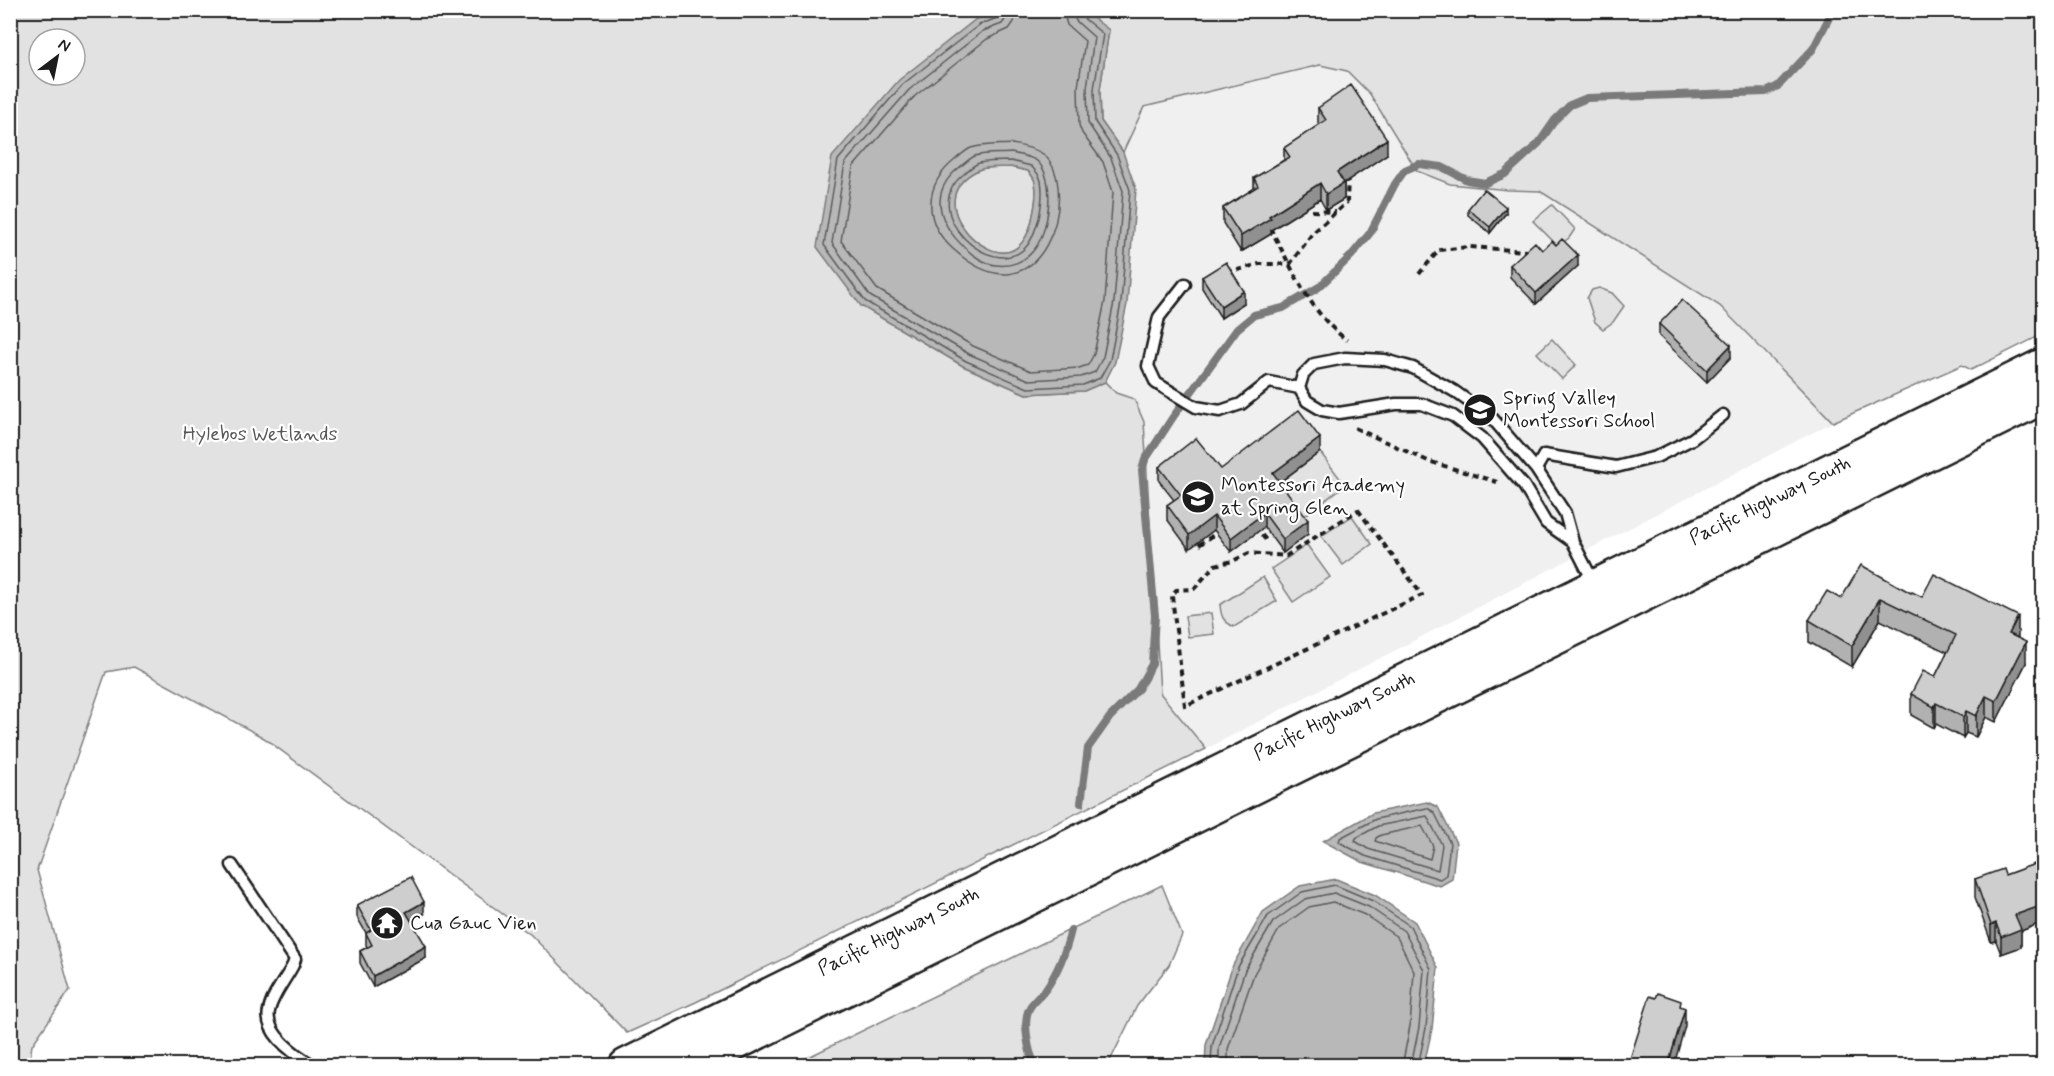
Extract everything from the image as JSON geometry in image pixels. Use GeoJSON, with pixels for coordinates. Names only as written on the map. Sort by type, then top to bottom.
{"type":"FeatureCollection","features":[{"type":"Feature","properties":{"kind":"main road","name":"Pacific Highway South"},"geometry":{"type":"LineString","coordinates":[[626,1065],[2043,365]]}},
{"type":"Feature","properties":{"kind":"main road","name":"Pacific Highway South"},"geometry":{"type":"LineString","coordinates":[[689,1065],[1556,644],[2043,396]]}},
{"type":"Feature","properties":{"kind":"lane"},"geometry":{"type":"LineString","coordinates":[[1185,284],[1159,317],[1148,366],[1156,383],[1197,407],[1220,411],[1241,404],[1269,382],[1299,388],[1307,401],[1322,410],[1339,413],[1396,404],[1422,404],[1453,416],[1482,438],[1524,486],[1546,523],[1573,542]]}},
{"type":"Feature","properties":{"kind":"lane"},"geometry":{"type":"LineString","coordinates":[[1299,388],[1303,375],[1314,364],[1345,358],[1384,360],[1413,368],[1454,391],[1492,417],[1536,470],[1565,513],[1573,542],[1596,586]]}},
{"type":"Feature","properties":{"kind":"lane"},"geometry":{"type":"LineString","coordinates":[[1536,470],[1544,455],[1616,467],[1656,457],[1692,439],[1723,415]]}},
{"type":"Feature","properties":{"kind":"lane"},"geometry":{"type":"LineString","coordinates":[[232,865],[294,959],[293,965],[270,1006],[268,1014],[271,1024],[280,1040],[298,1056],[314,1065]]}},
{"type":"Feature","properties":{"kind":"path"},"geometry":{"type":"LineString","coordinates":[[1290,264],[1312,234],[1347,202],[1350,177],[1346,172]]}},
{"type":"Feature","properties":{"kind":"path"},"geometry":{"type":"LineString","coordinates":[[1312,211],[1336,212]]}},
{"type":"Feature","properties":{"kind":"path"},"geometry":{"type":"LineString","coordinates":[[1270,228],[1317,311]]}},
{"type":"Feature","properties":{"kind":"path"},"geometry":{"type":"LineString","coordinates":[[1419,274],[1439,250],[1469,247],[1526,251]]}},
{"type":"Feature","properties":{"kind":"path"},"geometry":{"type":"LineString","coordinates":[[1185,284],[1259,264],[1290,264]]}},
{"type":"Feature","properties":{"kind":"path"},"geometry":{"type":"LineString","coordinates":[[1322,410],[1359,430],[1428,461],[1501,484],[1524,486]]}},
{"type":"Feature","properties":{"kind":"path"},"geometry":{"type":"LineString","coordinates":[[1358,510],[1422,595],[1185,706],[1172,596],[1176,590],[1194,589],[1215,565],[1233,561],[1249,553],[1286,556],[1358,510]]}},
{"type":"Feature","properties":{"kind":"path"},"geometry":{"type":"LineString","coordinates":[[1251,522],[1266,540]]}},
{"type":"Feature","properties":{"kind":"path"},"geometry":{"type":"LineString","coordinates":[[1199,545],[1226,526]]}},
{"type":"Feature","properties":{"kind":"shaded area","name":"Spring Valley Montessori School"},"geometry":{"type":"Polygon","coordinates":[[[1320,65],[1347,71],[1370,94],[1417,171],[1450,184],[1508,190],[1540,190],[1720,306],[1833,422],[1206,749],[1160,693],[1144,422],[1134,399],[1116,393],[1105,382],[1115,362],[1127,304],[1133,234],[1136,189],[1123,152],[1144,107],[1320,65]]]}},
{"type":"Feature","properties":{"kind":"green space","name":"Hylebos Wetlands"},"geometry":{"type":"Polygon","coordinates":[[[10,11],[1001,11],[976,19],[861,306],[963,366],[1026,394],[1084,391],[1105,382],[1116,393],[1134,399],[1144,422],[1160,693],[1206,749],[696,1002],[627,1033],[531,935],[264,738],[134,667],[106,672],[37,870],[70,990],[32,1045],[29,1065],[11,1065],[10,11]]]}},
{"type":"Feature","properties":{"kind":"green space"},"geometry":{"type":"Polygon","coordinates":[[[1080,11],[2043,11],[2043,334],[1971,370],[1962,365],[1833,422],[1720,306],[1540,191],[1450,184],[1417,171],[1370,94],[1347,71],[1320,65],[1144,107],[1123,152],[1101,121],[1100,90],[1109,30],[1080,11]]]}},
{"type":"Feature","properties":{"kind":"green space"},"geometry":{"type":"Polygon","coordinates":[[[1010,167],[1028,171],[1035,182],[1036,198],[1031,224],[1025,239],[1013,250],[1001,252],[987,248],[974,239],[963,226],[956,212],[954,197],[961,182],[978,170],[1010,167]]]}},
{"type":"Feature","properties":{"kind":"green space"},"geometry":{"type":"Polygon","coordinates":[[[1552,205],[1575,229],[1569,238],[1558,246],[1533,221],[1552,205]]]}},
{"type":"Feature","properties":{"kind":"green space"},"geometry":{"type":"Polygon","coordinates":[[[1599,288],[1612,293],[1624,306],[1613,322],[1603,329],[1595,322],[1587,298],[1592,290],[1599,288]]]}},
{"type":"Feature","properties":{"kind":"green space"},"geometry":{"type":"Polygon","coordinates":[[[1552,339],[1576,365],[1562,379],[1537,353],[1552,339]]]}},
{"type":"Feature","properties":{"kind":"green space"},"geometry":{"type":"Polygon","coordinates":[[[1320,452],[1345,485],[1298,521],[1270,490],[1320,452]]]}},
{"type":"Feature","properties":{"kind":"green space"},"geometry":{"type":"Polygon","coordinates":[[[1352,516],[1372,544],[1343,565],[1321,536],[1352,516]]]}},
{"type":"Feature","properties":{"kind":"green space"},"geometry":{"type":"Polygon","coordinates":[[[1307,545],[1330,577],[1293,602],[1271,569],[1307,545]]]}},
{"type":"Feature","properties":{"kind":"green space"},"geometry":{"type":"Polygon","coordinates":[[[1263,577],[1277,601],[1234,627],[1227,623],[1222,616],[1220,605],[1263,577]]]}},
{"type":"Feature","properties":{"kind":"green space"},"geometry":{"type":"Polygon","coordinates":[[[1211,613],[1214,634],[1188,637],[1185,616],[1211,613]]]}},
{"type":"Feature","properties":{"kind":"green space"},"geometry":{"type":"Polygon","coordinates":[[[1162,885],[1182,935],[1169,965],[1137,1006],[1108,1065],[792,1065],[1162,885]]]}},
{"type":"Feature","properties":{"kind":"water"},"geometry":{"type":"Polygon","coordinates":[[[1001,11],[1084,11],[1109,30],[1100,90],[1101,121],[1123,152],[1136,189],[1127,304],[1115,362],[1105,382],[1084,391],[1026,394],[963,366],[861,306],[817,247],[832,157],[899,80],[976,19],[1001,11]],[[1010,167],[985,168],[961,182],[954,197],[956,212],[963,226],[974,239],[987,248],[1001,252],[1013,250],[1027,235],[1036,193],[1034,180],[1028,171],[1010,167]]]}},
{"type":"Feature","properties":{"kind":"water"},"geometry":{"type":"Polygon","coordinates":[[[1427,802],[1438,807],[1456,843],[1452,879],[1440,886],[1362,862],[1323,841],[1373,813],[1427,802]]]}},
{"type":"Feature","properties":{"kind":"water"},"geometry":{"type":"Polygon","coordinates":[[[1336,879],[1375,895],[1415,922],[1438,968],[1432,1029],[1424,1065],[1205,1065],[1206,1045],[1233,965],[1263,912],[1300,886],[1336,879]]]}},
{"type":"Feature","properties":{"kind":"building"},"geometry":{"type":"Polygon","coordinates":[[[1351,85],[1387,139],[1337,172],[1344,183],[1326,194],[1320,183],[1241,236],[1223,208],[1258,186],[1254,178],[1290,157],[1284,148],[1326,120],[1318,108],[1351,85]]]}},
{"type":"Feature","properties":{"kind":"building"},"geometry":{"type":"Polygon","coordinates":[[[1484,189],[1506,207],[1490,227],[1468,209],[1484,189]]]}},
{"type":"Feature","properties":{"kind":"building"},"geometry":{"type":"Polygon","coordinates":[[[1562,239],[1578,255],[1536,293],[1510,265],[1535,242],[1542,250],[1552,241],[1556,245],[1562,239]]]}},
{"type":"Feature","properties":{"kind":"building"},"geometry":{"type":"Polygon","coordinates":[[[1226,262],[1244,291],[1221,306],[1202,277],[1226,262]]]}},
{"type":"Feature","properties":{"kind":"building"},"geometry":{"type":"Polygon","coordinates":[[[1682,300],[1731,345],[1707,370],[1659,324],[1682,300]]]}},
{"type":"Feature","properties":{"kind":"building"},"geometry":{"type":"Polygon","coordinates":[[[1299,410],[1320,438],[1273,473],[1308,520],[1283,539],[1264,513],[1231,538],[1214,516],[1189,535],[1167,505],[1181,495],[1159,467],[1196,438],[1221,469],[1299,410]]]}},
{"type":"Feature","properties":{"kind":"building"},"geometry":{"type":"Polygon","coordinates":[[[1861,565],[1922,597],[1934,574],[2018,616],[2009,634],[2026,642],[1996,701],[1986,696],[1976,716],[1966,711],[1963,717],[1936,703],[1934,707],[1911,694],[1923,671],[1935,677],[1956,635],[1880,598],[1852,646],[1809,620],[1827,591],[1841,599],[1861,565]]]}},
{"type":"Feature","properties":{"kind":"building"},"geometry":{"type":"Polygon","coordinates":[[[2043,861],[2043,905],[2015,915],[2021,929],[2001,937],[1996,923],[1991,925],[1975,879],[2003,869],[2005,875],[2043,861]]]}},
{"type":"Feature","properties":{"kind":"building"},"geometry":{"type":"Polygon","coordinates":[[[411,877],[424,902],[406,912],[426,946],[373,976],[360,951],[372,945],[366,933],[371,930],[357,905],[411,877]]]}},
{"type":"Feature","properties":{"kind":"building"},"geometry":{"type":"Polygon","coordinates":[[[1658,993],[1681,1001],[1680,1006],[1685,1008],[1668,1065],[1628,1065],[1650,996],[1656,998],[1658,993]]]}},
{"type":"Feature","properties":{"kind":"waterway"},"geometry":{"type":"LineString","coordinates":[[1081,803],[1088,748],[1110,717],[1138,689],[1152,664],[1155,616],[1142,470],[1145,460],[1237,329],[1254,315],[1283,308],[1319,287],[1351,256],[1370,233],[1395,184],[1405,170],[1419,164],[1442,167],[1467,180],[1485,183],[1505,174],[1539,143],[1555,120],[1570,105],[1587,98],[1766,92],[1778,86],[1813,49],[1833,10]]}},
{"type":"Feature","properties":{"kind":"waterway"},"geometry":{"type":"LineString","coordinates":[[1036,1066],[1027,1036],[1026,1020],[1030,1007],[1054,976],[1071,930]]}},
{"type":"Feature","properties":{"kind":"place","name":"Spring Valley Montessori School"},"geometry":{"type":"Point","coordinates":[1480,410]}},
{"type":"Feature","properties":{"kind":"place","name":"Montessori Academy at Spring Glen"},"geometry":{"type":"Point","coordinates":[1198,497]}},
{"type":"Feature","properties":{"kind":"place","name":"Cua Gauc Vien"},"geometry":{"type":"Point","coordinates":[387,923]}}]}
